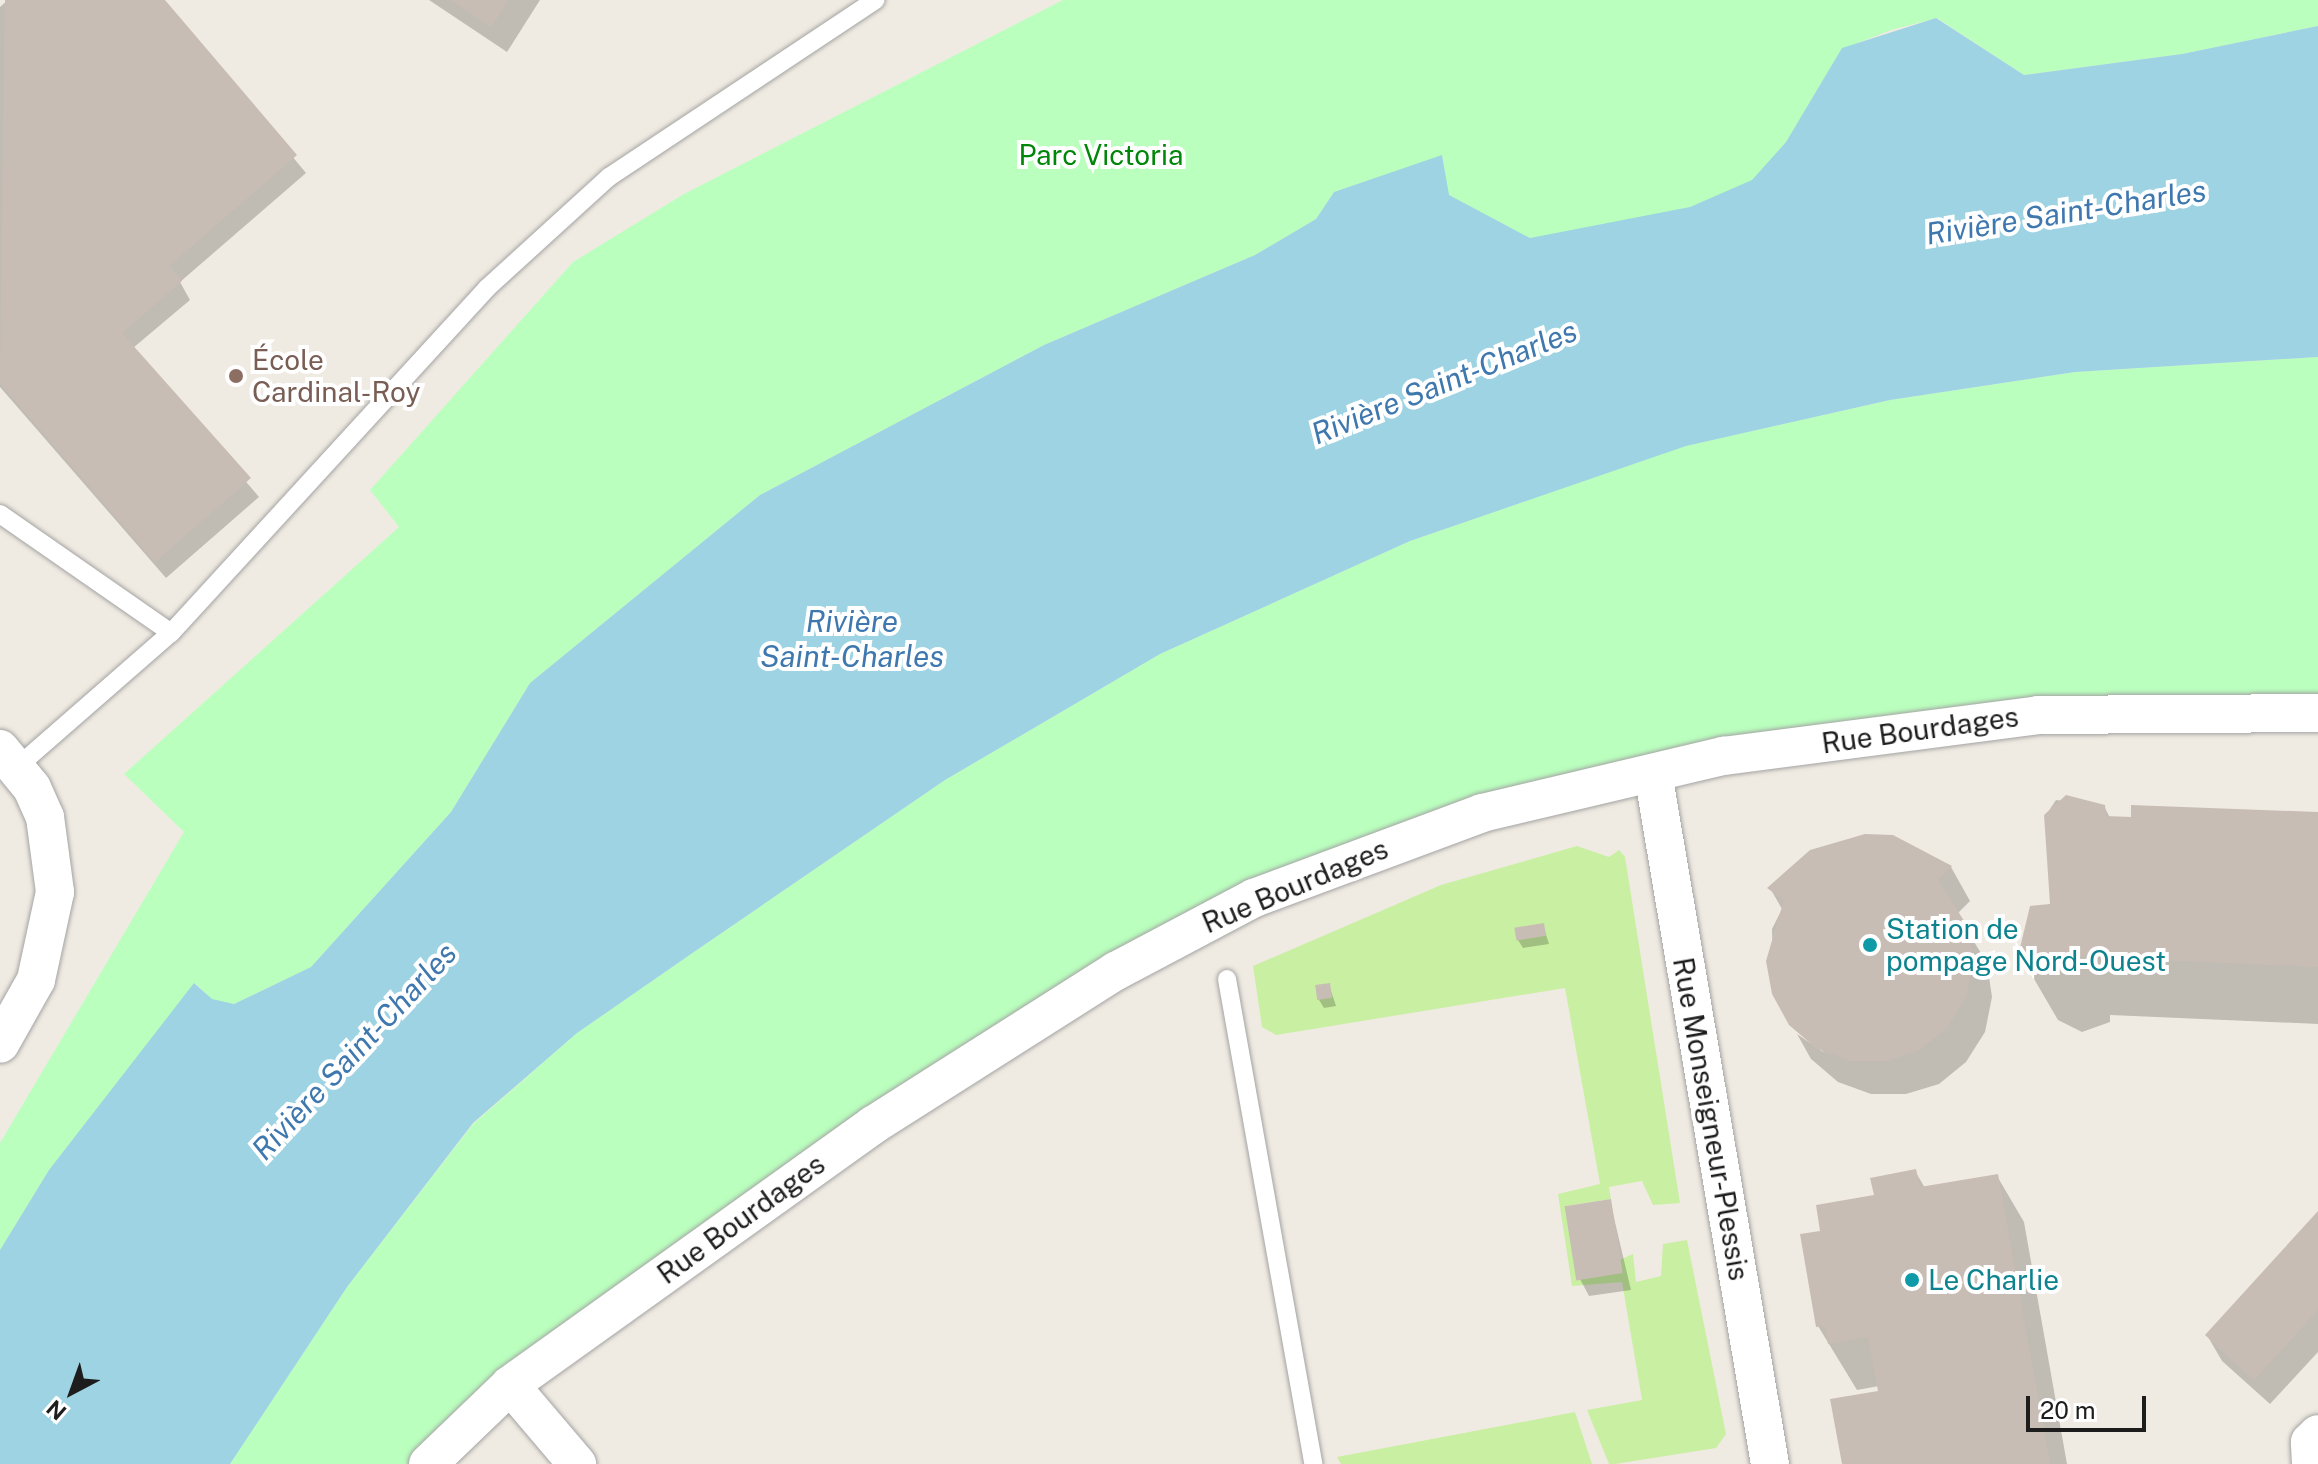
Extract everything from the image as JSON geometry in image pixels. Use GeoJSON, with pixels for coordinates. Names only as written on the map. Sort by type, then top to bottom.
{"type":"FeatureCollection","features":[{"type":"Feature","properties":{"kind":"street","name":"Rue Bourdages"},"geometry":{"type":"LineString","coordinates":[[428,1464],[510,1385],[873,1125],[1116,971],[1254,898],[1482,813],[1724,756],[2038,715],[2318,713]]}},
{"type":"Feature","properties":{"kind":"street"},"geometry":{"type":"LineString","coordinates":[[0,1044],[36,980],[55,892],[45,817],[8,759]]}},
{"type":"Feature","properties":{"kind":"street","name":"Rue Monseigneur-Plessis"},"geometry":{"type":"LineString","coordinates":[[1653,773],[1770,1464]]}},
{"type":"Feature","properties":{"kind":"street"},"geometry":{"type":"LineString","coordinates":[[510,1385],[577,1464]]}},
{"type":"Feature","properties":{"kind":"lane"},"geometry":{"type":"LineString","coordinates":[[8,759],[171,633],[487,288],[609,177],[875,0]]}},
{"type":"Feature","properties":{"kind":"lane"},"geometry":{"type":"LineString","coordinates":[[0,514],[171,633]]}},
{"type":"Feature","properties":{"kind":"lane"},"geometry":{"type":"LineString","coordinates":[[1227,979],[1313,1464]]}},
{"type":"Feature","properties":{"kind":"green space","name":"Parc Victoria"},"geometry":{"type":"Polygon","coordinates":[[[1063,0],[2318,0],[2318,26],[2182,54],[2024,75],[1937,18],[1891,30],[1842,49],[1786,142],[1752,181],[1690,207],[1593,231],[1530,238],[1448,195],[1442,156],[1334,192],[1316,219],[1255,255],[1044,345],[760,495],[530,683],[451,812],[311,967],[234,1004],[212,1000],[195,983],[49,1170],[0,1250],[0,1143],[184,832],[124,774],[399,527],[370,490],[573,262],[684,194],[1063,0]]]}},
{"type":"Feature","properties":{"kind":"green space"},"geometry":{"type":"Polygon","coordinates":[[[2318,357],[2318,713],[2038,715],[1482,813],[1116,971],[428,1464],[230,1464],[347,1287],[473,1124],[577,1033],[945,780],[1160,654],[1410,541],[1685,446],[1890,400],[2075,372],[2318,357]]]}},
{"type":"Feature","properties":{"kind":"green space"},"geometry":{"type":"Polygon","coordinates":[[[1577,846],[1609,857],[1619,850],[1625,857],[1680,1203],[1653,1205],[1642,1181],[1609,1187],[1611,1199],[1566,1206],[1577,1279],[1633,1254],[1636,1282],[1661,1276],[1663,1244],[1687,1240],[1726,1434],[1716,1448],[1615,1464],[1609,1464],[1587,1410],[1642,1400],[1622,1282],[1572,1286],[1558,1194],[1600,1184],[1565,988],[1276,1035],[1262,1027],[1253,966],[1441,885],[1577,846]]]}},
{"type":"Feature","properties":{"kind":"green space"},"geometry":{"type":"Polygon","coordinates":[[[1575,1412],[1592,1464],[1341,1464],[1337,1457],[1575,1412]]]}},
{"type":"Feature","properties":{"kind":"water","name":"Rivière Saint-Charles"},"geometry":{"type":"Polygon","coordinates":[[[1936,18],[2024,75],[2182,54],[2318,26],[2318,357],[2075,372],[1890,400],[1686,446],[1410,541],[1160,654],[945,780],[577,1033],[473,1123],[347,1287],[230,1464],[0,1464],[0,1250],[49,1170],[194,983],[212,999],[234,1004],[311,967],[451,812],[530,683],[760,495],[1044,345],[1255,255],[1316,219],[1334,192],[1442,155],[1449,195],[1530,238],[1690,207],[1752,180],[1786,142],[1842,48],[1936,18]]]}},
{"type":"Feature","properties":{"kind":"building"},"geometry":{"type":"Polygon","coordinates":[[[5,0],[165,0],[297,155],[169,266],[182,281],[122,333],[251,478],[155,562],[0,383],[5,0]]]}},
{"type":"Feature","properties":{"kind":"building"},"geometry":{"type":"Polygon","coordinates":[[[451,0],[509,0],[491,27],[451,0]]]}},
{"type":"Feature","properties":{"kind":"building"},"geometry":{"type":"Polygon","coordinates":[[[2066,795],[2105,805],[2106,816],[2131,817],[2131,805],[2318,812],[2318,967],[2077,956],[2076,963],[2047,974],[2028,970],[2019,952],[2030,906],[2050,904],[2044,815],[2066,795]]]}},
{"type":"Feature","properties":{"kind":"building","name":"Station de pompage Nord-Ouest"},"geometry":{"type":"Polygon","coordinates":[[[1865,834],[1893,835],[1952,866],[1938,880],[1968,927],[1973,962],[1966,997],[1947,1028],[1919,1050],[1886,1061],[1850,1061],[1816,1048],[1789,1025],[1772,994],[1766,961],[1784,900],[1767,888],[1810,850],[1865,834]]]}},
{"type":"Feature","properties":{"kind":"building"},"geometry":{"type":"Polygon","coordinates":[[[1544,923],[1546,936],[1516,941],[1514,928],[1544,923]]]}},
{"type":"Feature","properties":{"kind":"building"},"geometry":{"type":"Polygon","coordinates":[[[1330,983],[1332,998],[1317,1000],[1315,985],[1330,983]]]}},
{"type":"Feature","properties":{"kind":"building","name":"Le Charlie"},"geometry":{"type":"Polygon","coordinates":[[[1916,1169],[1920,1187],[1998,1174],[2050,1464],[1842,1464],[1830,1399],[1878,1391],[1868,1337],[1828,1344],[1825,1326],[1816,1327],[1800,1234],[1820,1231],[1816,1205],[1874,1195],[1870,1178],[1916,1169]]]}},
{"type":"Feature","properties":{"kind":"building"},"geometry":{"type":"Polygon","coordinates":[[[1611,1199],[1623,1273],[1576,1280],[1565,1206],[1611,1199]]]}},
{"type":"Feature","properties":{"kind":"building"},"geometry":{"type":"Polygon","coordinates":[[[2318,1211],[2318,1310],[2254,1380],[2205,1335],[2318,1211]]]}},
{"type":"Feature","properties":{"kind":"place","name":"École Cardinal-Roy"},"geometry":{"type":"Point","coordinates":[236,376]}},
{"type":"Feature","properties":{"kind":"place","name":"Station de pompage Nord-Ouest"},"geometry":{"type":"Point","coordinates":[1870,945]}},
{"type":"Feature","properties":{"kind":"place","name":"Le Charlie"},"geometry":{"type":"Point","coordinates":[1912,1280]}}]}
